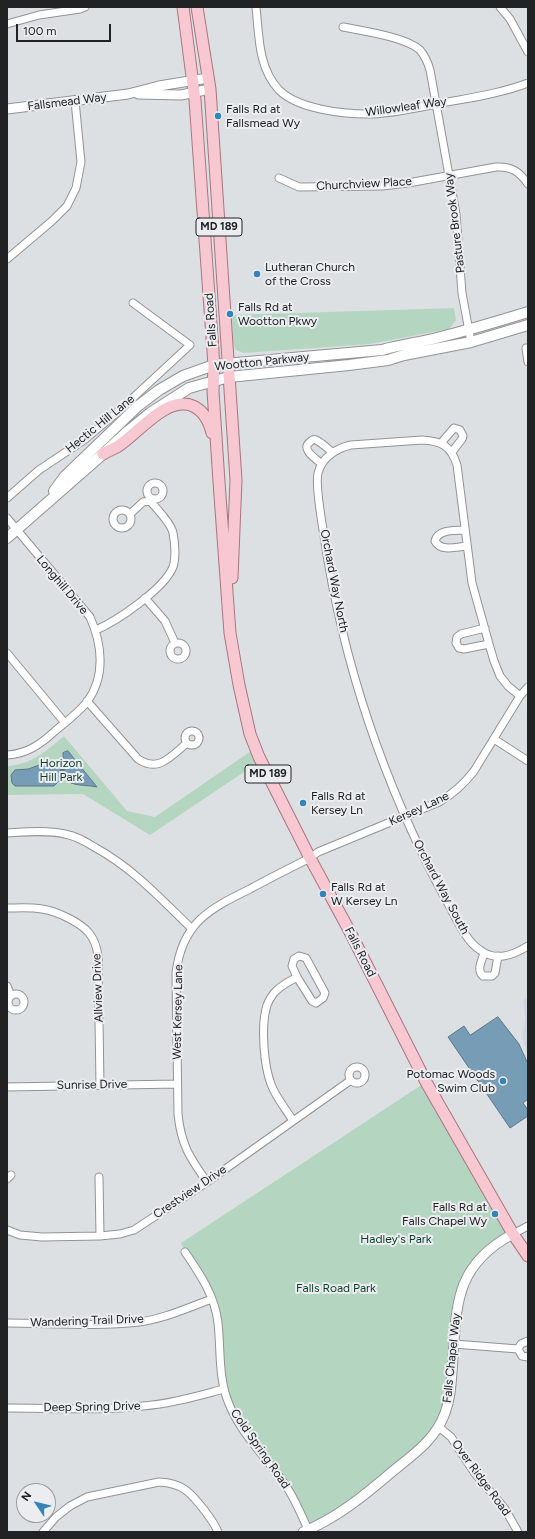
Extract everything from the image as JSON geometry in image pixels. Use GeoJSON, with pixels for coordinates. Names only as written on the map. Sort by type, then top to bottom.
{"type":"FeatureCollection","features":[{"type":"Feature","properties":{"kind":"main road","name":"Falls Road"},"geometry":{"type":"LineString","coordinates":[[183,7],[194,93],[214,365],[213,380],[217,456],[230,633],[240,692],[250,734],[259,757],[310,858],[426,1082],[513,1234],[528,1256]]}},
{"type":"Feature","properties":{"kind":"main road","name":"Falls Road"},"geometry":{"type":"LineString","coordinates":[[197,7],[210,90],[236,480],[230,633]]}},
{"type":"Feature","properties":{"kind":"main road","name":"Wootton Parkway"},"geometry":{"type":"LineString","coordinates":[[43,505],[65,476],[138,406],[159,390],[184,376],[214,365],[382,350],[469,330],[528,312]]}},
{"type":"Feature","properties":{"kind":"main road","name":"Wootton Parkway"},"geometry":{"type":"LineString","coordinates":[[7,538],[128,431],[166,402],[189,388],[213,380],[229,377],[380,361],[471,342],[528,325]]}},
{"type":"Feature","properties":{"kind":"main road"},"geometry":{"type":"LineString","coordinates":[[103,454],[118,446],[166,409],[178,404],[184,404],[196,408],[206,417],[210,424],[217,456]]}},
{"type":"Feature","properties":{"kind":"street"},"geometry":{"type":"LineString","coordinates":[[7,24],[39,15],[85,7]]}},
{"type":"Feature","properties":{"kind":"street","name":"Willowleaf Way"},"geometry":{"type":"LineString","coordinates":[[256,7],[260,45],[269,76],[279,90],[292,99],[305,105],[328,110],[369,114],[404,110],[507,91],[528,83]]}},
{"type":"Feature","properties":{"kind":"street"},"geometry":{"type":"LineString","coordinates":[[500,7],[510,20],[528,52]]}},
{"type":"Feature","properties":{"kind":"street","name":"Pasture Brook Way"},"geometry":{"type":"LineString","coordinates":[[343,27],[412,44],[424,55],[430,70],[450,176],[456,214],[464,307],[471,342]]}},
{"type":"Feature","properties":{"kind":"street","name":"Fallsmead Way"},"geometry":{"type":"LineString","coordinates":[[7,109],[128,94],[208,78]]}},
{"type":"Feature","properties":{"kind":"street","name":"Fallsmead Way"},"geometry":{"type":"LineString","coordinates":[[128,94],[166,95],[210,90]]}},
{"type":"Feature","properties":{"kind":"street"},"geometry":{"type":"LineString","coordinates":[[7,259],[52,221],[67,206],[76,188],[81,162],[75,101]]}},
{"type":"Feature","properties":{"kind":"street","name":"Churchview Place"},"geometry":{"type":"LineString","coordinates":[[279,178],[299,187],[382,186],[408,183],[505,166],[512,168],[521,174],[528,184]]}},
{"type":"Feature","properties":{"kind":"street","name":"Hectic Hill Lane"},"geometry":{"type":"LineString","coordinates":[[7,498],[40,470],[84,440],[122,408],[190,345],[133,303]]}},
{"type":"Feature","properties":{"kind":"street"},"geometry":{"type":"LineString","coordinates":[[526,348],[528,362]]}},
{"type":"Feature","properties":{"kind":"street"},"geometry":{"type":"LineString","coordinates":[[452,452],[464,436],[460,430],[454,428],[441,443],[452,452],[457,465],[472,583],[488,644],[500,676],[508,686],[520,696]]}},
{"type":"Feature","properties":{"kind":"street"},"geometry":{"type":"LineString","coordinates":[[322,464],[309,453],[307,446],[308,443],[312,440],[317,440],[332,452]]}},
{"type":"Feature","properties":{"kind":"street","name":"Orchard Way North"},"geometry":{"type":"LineString","coordinates":[[405,816],[368,720],[350,660],[336,600],[326,546],[318,486],[318,474],[322,464],[332,452],[345,446],[422,440],[432,440],[441,443]]}},
{"type":"Feature","properties":{"kind":"street"},"geometry":{"type":"LineString","coordinates":[[96,630],[118,619],[144,598],[168,576],[174,565],[175,558],[173,533],[151,500],[143,502],[130,514]]}},
{"type":"Feature","properties":{"kind":"street","name":"Longhill Drive"},"geometry":{"type":"LineString","coordinates":[[7,518],[90,617],[96,630],[101,657],[99,676],[87,701],[66,723],[40,744],[30,750],[14,755],[7,755]]}},
{"type":"Feature","properties":{"kind":"street"},"geometry":{"type":"LineString","coordinates":[[465,530],[441,533],[437,536],[435,541],[438,546],[442,548],[467,546]]}},
{"type":"Feature","properties":{"kind":"street"},"geometry":{"type":"LineString","coordinates":[[144,598],[165,621],[175,643]]}},
{"type":"Feature","properties":{"kind":"street"},"geometry":{"type":"LineString","coordinates":[[485,628],[461,634],[457,637],[456,643],[460,648],[464,649],[488,644]]}},
{"type":"Feature","properties":{"kind":"street"},"geometry":{"type":"LineString","coordinates":[[7,653],[66,723]]}},
{"type":"Feature","properties":{"kind":"street","name":"Kersey Lane"},"geometry":{"type":"LineString","coordinates":[[310,858],[318,852],[439,802],[458,789],[474,771],[520,696],[528,687]]}},
{"type":"Feature","properties":{"kind":"street"},"geometry":{"type":"LineString","coordinates":[[87,701],[138,759],[144,763],[157,764],[166,761],[186,743]]}},
{"type":"Feature","properties":{"kind":"street"},"geometry":{"type":"LineString","coordinates":[[494,739],[528,761]]}},
{"type":"Feature","properties":{"kind":"street","name":"Orchard Way South"},"geometry":{"type":"LineString","coordinates":[[405,816],[427,864],[462,929],[473,944],[484,953]]}},
{"type":"Feature","properties":{"kind":"street"},"geometry":{"type":"LineString","coordinates":[[7,833],[58,833],[73,836],[86,842],[116,859],[132,872],[192,929]]}},
{"type":"Feature","properties":{"kind":"street","name":"West Kersey Lane"},"geometry":{"type":"LineString","coordinates":[[207,1182],[189,1155],[179,1131],[176,973],[180,950],[192,929],[202,918],[222,903],[310,858]]}},
{"type":"Feature","properties":{"kind":"street","name":"Allview Drive"},"geometry":{"type":"LineString","coordinates":[[7,908],[49,910],[82,926],[89,932],[94,940],[98,956],[100,1085]]}},
{"type":"Feature","properties":{"kind":"street"},"geometry":{"type":"LineString","coordinates":[[498,956],[492,976],[483,976],[479,969],[484,953],[498,956],[512,955],[528,946]]}},
{"type":"Feature","properties":{"kind":"street"},"geometry":{"type":"LineString","coordinates":[[302,956],[306,958],[325,993],[322,1000],[316,1002],[310,1000],[297,977],[292,966],[292,962],[296,958],[302,956]]}},
{"type":"Feature","properties":{"kind":"street"},"geometry":{"type":"LineString","coordinates":[[293,1121],[275,1093],[268,1076],[264,1053],[264,1017],[266,1007],[274,993],[281,986],[297,977]]}},
{"type":"Feature","properties":{"kind":"street"},"geometry":{"type":"LineString","coordinates":[[7,986],[11,996]]}},
{"type":"Feature","properties":{"kind":"street","name":"Crestview Drive"},"geometry":{"type":"LineString","coordinates":[[7,1230],[20,1235],[42,1237],[100,1236],[120,1234],[134,1230],[207,1182],[351,1080]]}},
{"type":"Feature","properties":{"kind":"street","name":"Sunrise Drive"},"geometry":{"type":"LineString","coordinates":[[7,1087],[177,1084]]}},
{"type":"Feature","properties":{"kind":"street"},"geometry":{"type":"LineString","coordinates":[[99,1177],[100,1236]]}},
{"type":"Feature","properties":{"kind":"street"},"geometry":{"type":"LineString","coordinates":[[513,1234],[528,1226]]}},
{"type":"Feature","properties":{"kind":"street","name":"Falls Chapel Way"},"geometry":{"type":"LineString","coordinates":[[307,1531],[363,1496],[418,1450],[439,1427],[449,1402],[458,1301],[468,1275],[483,1254],[501,1240],[513,1234]]}},
{"type":"Feature","properties":{"kind":"street","name":"Cold Spring Road"},"geometry":{"type":"LineString","coordinates":[[185,1252],[204,1280],[212,1299],[218,1321],[221,1379],[238,1422],[288,1489],[307,1531]]}},
{"type":"Feature","properties":{"kind":"street","name":"Wandering Trail Drive"},"geometry":{"type":"LineString","coordinates":[[7,1323],[139,1322],[212,1299]]}},
{"type":"Feature","properties":{"kind":"street"},"geometry":{"type":"LineString","coordinates":[[518,1349],[521,1344],[528,1341]]}},
{"type":"Feature","properties":{"kind":"street"},"geometry":{"type":"LineString","coordinates":[[454,1344],[518,1349]]}},
{"type":"Feature","properties":{"kind":"street"},"geometry":{"type":"LineString","coordinates":[[518,1349],[522,1356],[528,1358]]}},
{"type":"Feature","properties":{"kind":"street","name":"Deep Spring Drive"},"geometry":{"type":"LineString","coordinates":[[7,1408],[119,1408],[144,1406],[183,1400],[224,1389]]}},
{"type":"Feature","properties":{"kind":"street","name":"Over Ridge Road"},"geometry":{"type":"LineString","coordinates":[[439,1427],[452,1437],[474,1472],[506,1509],[518,1532]]}},
{"type":"Feature","properties":{"kind":"street"},"geometry":{"type":"LineString","coordinates":[[43,1532],[56,1517],[70,1506],[87,1497],[159,1482],[175,1484],[189,1492],[216,1525],[218,1532]]}},
{"type":"Feature","properties":{"kind":"shaded area"},"geometry":{"type":"Polygon","coordinates":[[[528,997],[528,1055],[522,1038],[525,1018],[523,1000],[528,997]]]}},
{"type":"Feature","properties":{"kind":"green space"},"geometry":{"type":"Polygon","coordinates":[[[454,308],[456,320],[449,329],[370,344],[244,353],[236,350],[233,342],[232,315],[454,308]]]}},
{"type":"Feature","properties":{"kind":"green space","name":"Horizon Hill Park"},"geometry":{"type":"Polygon","coordinates":[[[64,736],[127,811],[155,817],[251,751],[256,764],[150,835],[83,794],[7,795],[7,766],[24,763],[31,760],[64,736]]]}},
{"type":"Feature","properties":{"kind":"green space","name":"Falls Road Park"},"geometry":{"type":"Polygon","coordinates":[[[426,1082],[513,1234],[489,1249],[460,1295],[450,1390],[439,1427],[383,1480],[308,1530],[288,1489],[229,1404],[212,1299],[181,1243],[426,1082]]]}},
{"type":"Feature","properties":{"kind":"water"},"geometry":{"type":"Polygon","coordinates":[[[68,751],[97,787],[77,785],[68,781],[64,774],[63,753],[68,751]]]}},
{"type":"Feature","properties":{"kind":"water"},"geometry":{"type":"Polygon","coordinates":[[[51,761],[59,763],[61,768],[62,778],[54,786],[15,786],[12,783],[11,775],[15,770],[28,769],[51,761]]]}},
{"type":"Feature","properties":{"kind":"water","name":"Potomac Woods Swim Club"},"geometry":{"type":"Polygon","coordinates":[[[498,1017],[519,1044],[528,1064],[528,1099],[523,1103],[528,1110],[528,1116],[510,1128],[448,1037],[464,1026],[470,1035],[498,1017]]]}},
{"type":"Feature","properties":{"kind":"place","name":"Falls Rd at Fallsmead Wy"},"geometry":{"type":"Point","coordinates":[218,116]}},
{"type":"Feature","properties":{"kind":"place","name":"Lutheran Church of the Cross"},"geometry":{"type":"Point","coordinates":[257,274]}},
{"type":"Feature","properties":{"kind":"place","name":"Falls Rd at Wootton Pkwy"},"geometry":{"type":"Point","coordinates":[230,314]}},
{"type":"Feature","properties":{"kind":"place","name":"Falls Rd at Kersey Ln"},"geometry":{"type":"Point","coordinates":[303,803]}},
{"type":"Feature","properties":{"kind":"place","name":"Falls Rd at W Kersey Ln"},"geometry":{"type":"Point","coordinates":[323,894]}},
{"type":"Feature","properties":{"kind":"place","name":"Potomac Woods Swim Club"},"geometry":{"type":"Point","coordinates":[503,1081]}},
{"type":"Feature","properties":{"kind":"place","name":"Falls Rd at Falls Chapel Wy"},"geometry":{"type":"Point","coordinates":[495,1214]}},
{"type":"Feature","properties":{"kind":"park label","name":"Hadley's Park"},"geometry":{"type":"Point","coordinates":[396,1239]}}]}
